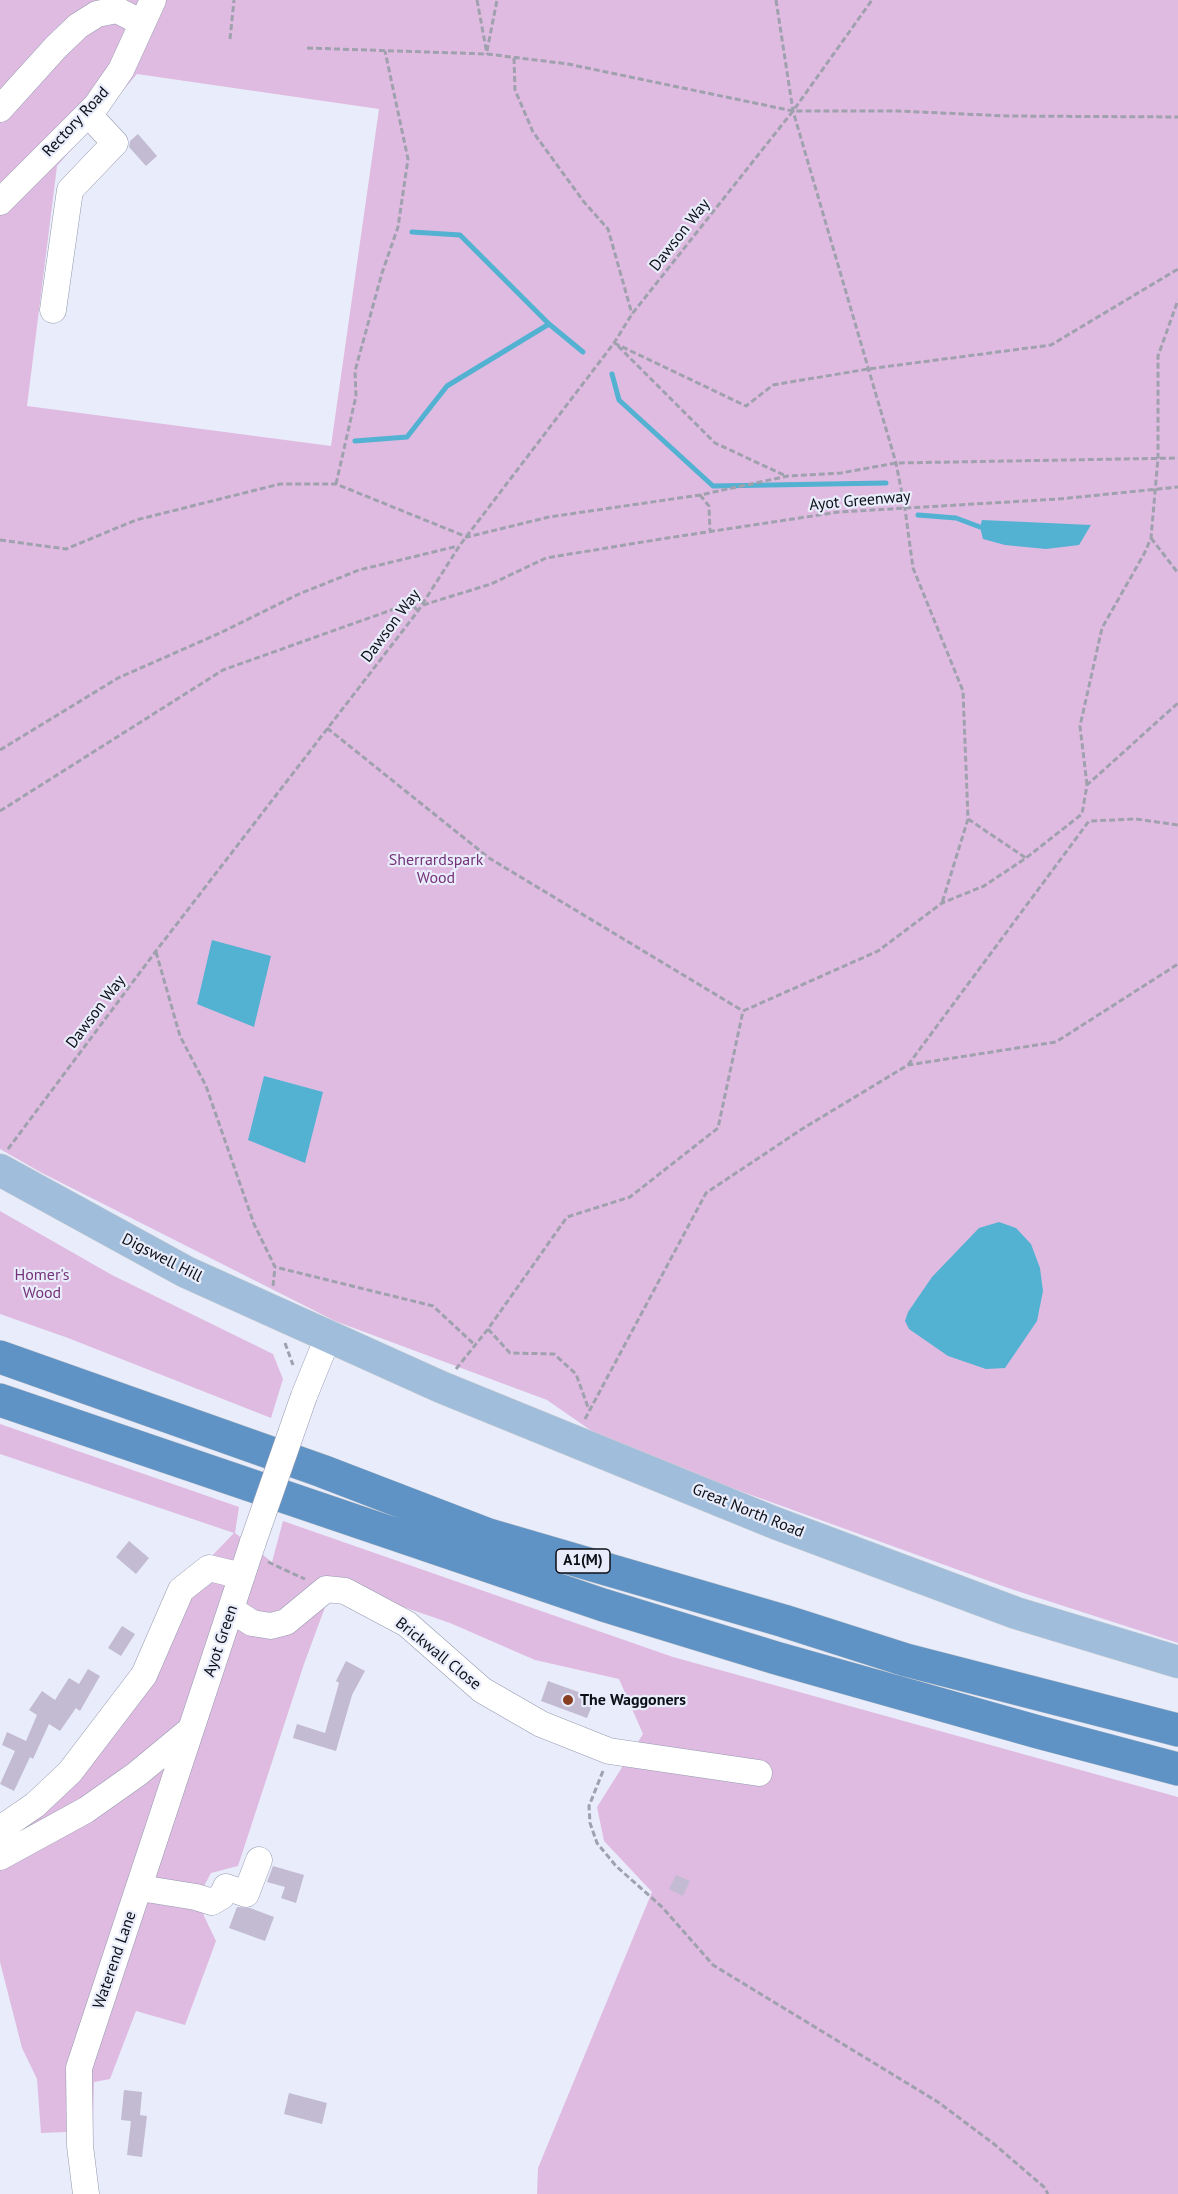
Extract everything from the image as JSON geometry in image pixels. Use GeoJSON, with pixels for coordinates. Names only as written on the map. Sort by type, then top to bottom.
{"type":"FeatureCollection","features":[{"type":"Feature","properties":{"kind":"highway","name":"A1(M)"},"geometry":{"type":"LineString","coordinates":[[0,1357],[322,1471],[486,1534],[729,1604],[906,1660],[1178,1730]]}},
{"type":"Feature","properties":{"kind":"highway","name":"A1(M)"},"geometry":{"type":"LineString","coordinates":[[0,1400],[603,1605],[776,1658],[1178,1769]]}},
{"type":"Feature","properties":{"kind":"main road","name":"Digswell Hill"},"geometry":{"type":"LineString","coordinates":[[2,1162],[186,1272],[272,1309],[328,1337]]}},
{"type":"Feature","properties":{"kind":"main road","name":"Great North Road"},"geometry":{"type":"LineString","coordinates":[[328,1337],[474,1400],[786,1527],[1016,1613],[1178,1662]]}},
{"type":"Feature","properties":{"kind":"street","name":"Rectory Road"},"geometry":{"type":"LineString","coordinates":[[0,202],[87,114],[122,70],[153,0]]}},
{"type":"Feature","properties":{"kind":"street"},"geometry":{"type":"LineString","coordinates":[[0,109],[56,46],[78,26],[97,14],[117,10],[142,23]]}},
{"type":"Feature","properties":{"kind":"street"},"geometry":{"type":"LineString","coordinates":[[52,310],[70,190],[115,143],[87,114]]}},
{"type":"Feature","properties":{"kind":"street","name":"Ayot Green"},"geometry":{"type":"LineString","coordinates":[[189,1731],[242,1576],[259,1548],[304,1396],[328,1337]]}},
{"type":"Feature","properties":{"kind":"street"},"geometry":{"type":"LineString","coordinates":[[0,1829],[35,1805],[70,1772],[144,1675],[181,1590],[209,1568],[242,1576]]}},
{"type":"Feature","properties":{"kind":"street"},"geometry":{"type":"LineString","coordinates":[[232,1610],[252,1623],[271,1626],[286,1622],[326,1589]]}},
{"type":"Feature","properties":{"kind":"street","name":"Brickwall Close"},"geometry":{"type":"LineString","coordinates":[[326,1589],[345,1591],[407,1624],[482,1690],[541,1724],[609,1751],[759,1773]]}},
{"type":"Feature","properties":{"kind":"street"},"geometry":{"type":"LineString","coordinates":[[0,1857],[86,1810],[137,1774],[189,1731]]}},
{"type":"Feature","properties":{"kind":"street","name":"Waterend Lane"},"geometry":{"type":"LineString","coordinates":[[86,2194],[80,2146],[79,2068],[140,1888],[189,1731]]}},
{"type":"Feature","properties":{"kind":"street"},"geometry":{"type":"LineString","coordinates":[[140,1888],[196,1897],[212,1902],[222,1896],[226,1887],[246,1894],[259,1860]]}},
{"type":"Feature","properties":{"kind":"path"},"geometry":{"type":"LineString","coordinates":[[230,39],[234,0]]}},
{"type":"Feature","properties":{"kind":"path"},"geometry":{"type":"LineString","coordinates":[[477,0],[487,54]]}},
{"type":"Feature","properties":{"kind":"path"},"geometry":{"type":"LineString","coordinates":[[487,54],[497,0]]}},
{"type":"Feature","properties":{"kind":"path"},"geometry":{"type":"LineString","coordinates":[[776,0],[793,111],[896,463],[913,568],[963,691],[968,819],[942,903]]}},
{"type":"Feature","properties":{"kind":"path","name":"Dawson Way"},"geometry":{"type":"LineString","coordinates":[[2,1162],[156,951],[423,605],[460,545],[614,343],[632,314],[793,111],[872,0]]}},
{"type":"Feature","properties":{"kind":"path"},"geometry":{"type":"LineString","coordinates":[[307,48],[487,54],[568,64],[793,111],[1178,117]]}},
{"type":"Feature","properties":{"kind":"path"},"geometry":{"type":"LineString","coordinates":[[336,484],[356,396],[355,370],[382,273],[398,227],[408,159],[385,51]]}},
{"type":"Feature","properties":{"kind":"path"},"geometry":{"type":"LineString","coordinates":[[514,57],[515,90],[533,132],[584,202],[608,229],[632,314]]}},
{"type":"Feature","properties":{"kind":"path"},"geometry":{"type":"LineString","coordinates":[[614,343],[746,406],[773,385],[868,369],[1051,345],[1178,269]]}},
{"type":"Feature","properties":{"kind":"path"},"geometry":{"type":"LineString","coordinates":[[743,1011],[879,951],[942,903],[984,886],[1026,858],[1082,814],[1087,785],[1080,726],[1102,628],[1151,538],[1157,489],[1158,356],[1178,300]]}},
{"type":"Feature","properties":{"kind":"path"},"geometry":{"type":"LineString","coordinates":[[614,343],[715,443],[788,476]]}},
{"type":"Feature","properties":{"kind":"path"},"geometry":{"type":"LineString","coordinates":[[0,540],[66,549],[136,520],[280,484],[336,484],[466,537],[549,517],[700,495],[788,476],[841,473],[896,463],[1178,459]]}},
{"type":"Feature","properties":{"kind":"path","name":"Ayot Greenway"},"geometry":{"type":"LineString","coordinates":[[423,605],[491,584],[546,558],[710,531],[839,512],[1059,499],[1178,487]]}},
{"type":"Feature","properties":{"kind":"path"},"geometry":{"type":"LineString","coordinates":[[700,495],[709,506],[710,531]]}},
{"type":"Feature","properties":{"kind":"path"},"geometry":{"type":"LineString","coordinates":[[1151,538],[1178,573]]}},
{"type":"Feature","properties":{"kind":"path"},"geometry":{"type":"LineString","coordinates":[[0,750],[118,678],[220,633],[299,594],[359,570],[460,545]]}},
{"type":"Feature","properties":{"kind":"path"},"geometry":{"type":"LineString","coordinates":[[0,811],[223,670],[411,603],[418,611]]}},
{"type":"Feature","properties":{"kind":"path"},"geometry":{"type":"LineString","coordinates":[[1087,785],[1178,703]]}},
{"type":"Feature","properties":{"kind":"path"},"geometry":{"type":"LineString","coordinates":[[327,728],[489,858],[743,1011]]}},
{"type":"Feature","properties":{"kind":"path"},"geometry":{"type":"LineString","coordinates":[[968,819],[1026,858]]}},
{"type":"Feature","properties":{"kind":"path"},"geometry":{"type":"LineString","coordinates":[[908,1065],[1089,821],[1136,819],[1178,825]]}},
{"type":"Feature","properties":{"kind":"path"},"geometry":{"type":"LineString","coordinates":[[156,951],[180,1036],[206,1086],[254,1224],[275,1267],[273,1291]]}},
{"type":"Feature","properties":{"kind":"path"},"geometry":{"type":"LineString","coordinates":[[582,1425],[706,1193],[802,1129],[908,1065],[1056,1042],[1178,964]]}},
{"type":"Feature","properties":{"kind":"path"},"geometry":{"type":"LineString","coordinates":[[455,1370],[476,1346],[567,1217],[630,1197],[718,1128],[743,1011]]}},
{"type":"Feature","properties":{"kind":"path"},"geometry":{"type":"LineString","coordinates":[[275,1267],[433,1306],[476,1346]]}},
{"type":"Feature","properties":{"kind":"path"},"geometry":{"type":"LineString","coordinates":[[488,1329],[510,1353],[554,1354],[576,1374],[589,1410]]}},
{"type":"Feature","properties":{"kind":"path"},"geometry":{"type":"LineString","coordinates":[[259,1548],[266,1561],[326,1589]]}},
{"type":"Feature","properties":{"kind":"path"},"geometry":{"type":"LineString","coordinates":[[609,1751],[589,1806],[597,1843],[616,1866],[663,1908],[713,1965],[938,2102],[994,2144],[1044,2187],[1048,2194]]}},
{"type":"Feature","properties":{"kind":"green space","name":"Sherrardspark Wood"},"geometry":{"type":"Polygon","coordinates":[[[0,0],[1178,0],[1178,1643],[1011,1589],[688,1472],[596,1434],[547,1400],[335,1321],[42,1173],[0,1149],[0,0]],[[137,74],[57,166],[27,406],[331,446],[379,109],[137,74]]]}},
{"type":"Feature","properties":{"kind":"green space","name":"Homer's Wood"},"geometry":{"type":"Polygon","coordinates":[[[0,1211],[112,1275],[273,1354],[283,1379],[271,1418],[68,1338],[0,1314],[0,1211]]]}},
{"type":"Feature","properties":{"kind":"green space"},"geometry":{"type":"Polygon","coordinates":[[[0,1424],[239,1507],[235,1533],[272,1562],[283,1521],[673,1657],[1178,1797],[1178,2194],[537,2194],[538,2168],[652,1892],[604,1841],[597,1807],[643,1734],[619,1679],[535,1660],[450,1623],[334,1583],[304,1664],[238,1866],[211,1873],[197,1899],[202,1905],[204,1916],[216,1941],[185,2025],[136,2011],[110,2079],[94,2082],[93,2131],[41,2133],[37,2079],[22,2048],[0,1962],[0,1822],[65,1769],[206,1562],[234,1533],[0,1454],[0,1424]]]}},
{"type":"Feature","properties":{"kind":"water"},"geometry":{"type":"Polygon","coordinates":[[[982,520],[1091,525],[1079,545],[1046,549],[1005,545],[983,539],[980,527],[982,520]]]}},
{"type":"Feature","properties":{"kind":"water"},"geometry":{"type":"Polygon","coordinates":[[[212,940],[271,956],[254,1027],[197,1004],[212,940]]]}},
{"type":"Feature","properties":{"kind":"water"},"geometry":{"type":"Polygon","coordinates":[[[264,1076],[323,1092],[305,1163],[248,1140],[264,1076]]]}},
{"type":"Feature","properties":{"kind":"water"},"geometry":{"type":"Polygon","coordinates":[[[999,1222],[1016,1228],[1031,1244],[1040,1268],[1043,1291],[1037,1321],[1005,1368],[986,1369],[948,1356],[909,1329],[905,1321],[908,1312],[932,1277],[979,1228],[999,1222]]]}},
{"type":"Feature","properties":{"kind":"building"},"geometry":{"type":"Polygon","coordinates":[[[138,134],[157,156],[146,166],[129,147],[130,141],[138,134]]]}},
{"type":"Feature","properties":{"kind":"building"},"geometry":{"type":"Polygon","coordinates":[[[129,1541],[149,1558],[136,1574],[116,1557],[129,1541]]]}},
{"type":"Feature","properties":{"kind":"building"},"geometry":{"type":"Polygon","coordinates":[[[122,1626],[135,1634],[121,1656],[108,1648],[122,1626]]]}},
{"type":"Feature","properties":{"kind":"building"},"geometry":{"type":"Polygon","coordinates":[[[346,1661],[365,1671],[352,1695],[336,1751],[293,1738],[297,1724],[325,1733],[339,1683],[336,1681],[346,1661]]]}},
{"type":"Feature","properties":{"kind":"building"},"geometry":{"type":"Polygon","coordinates":[[[88,1669],[100,1676],[80,1711],[76,1708],[60,1731],[49,1724],[33,1759],[30,1757],[14,1791],[0,1784],[15,1751],[2,1745],[7,1732],[26,1741],[37,1715],[29,1710],[42,1691],[55,1700],[69,1678],[79,1684],[88,1669]]]}},
{"type":"Feature","properties":{"kind":"building","name":"The Waggoners"},"geometry":{"type":"Polygon","coordinates":[[[548,1681],[595,1698],[587,1718],[541,1701],[548,1681]]]}},
{"type":"Feature","properties":{"kind":"building"},"geometry":{"type":"Polygon","coordinates":[[[273,1866],[304,1875],[296,1903],[281,1898],[285,1887],[267,1882],[273,1866]]]}},
{"type":"Feature","properties":{"kind":"building"},"geometry":{"type":"Polygon","coordinates":[[[676,1875],[690,1881],[683,1896],[669,1889],[676,1875]]]}},
{"type":"Feature","properties":{"kind":"building"},"geometry":{"type":"Polygon","coordinates":[[[237,1907],[250,1908],[274,1917],[265,1941],[229,1928],[237,1907]]]}},
{"type":"Feature","properties":{"kind":"building"},"geometry":{"type":"Polygon","coordinates":[[[124,2090],[142,2092],[140,2115],[147,2116],[142,2157],[127,2155],[131,2121],[121,2120],[124,2090]]]}},
{"type":"Feature","properties":{"kind":"building"},"geometry":{"type":"Polygon","coordinates":[[[289,2093],[327,2103],[322,2124],[284,2114],[289,2093]]]}},
{"type":"Feature","properties":{"kind":"waterway"},"geometry":{"type":"LineString","coordinates":[[412,232],[460,235],[549,324],[583,352]]}},
{"type":"Feature","properties":{"kind":"waterway"},"geometry":{"type":"LineString","coordinates":[[355,441],[407,437],[447,386],[549,324]]}},
{"type":"Feature","properties":{"kind":"waterway"},"geometry":{"type":"LineString","coordinates":[[612,374],[619,400],[713,486],[886,483]]}},
{"type":"Feature","properties":{"kind":"waterway"},"geometry":{"type":"LineString","coordinates":[[918,515],[956,518],[980,527]]}},
{"type":"Feature","properties":{"kind":"place","name":"The Waggoners"},"geometry":{"type":"Point","coordinates":[568,1700]}}]}
